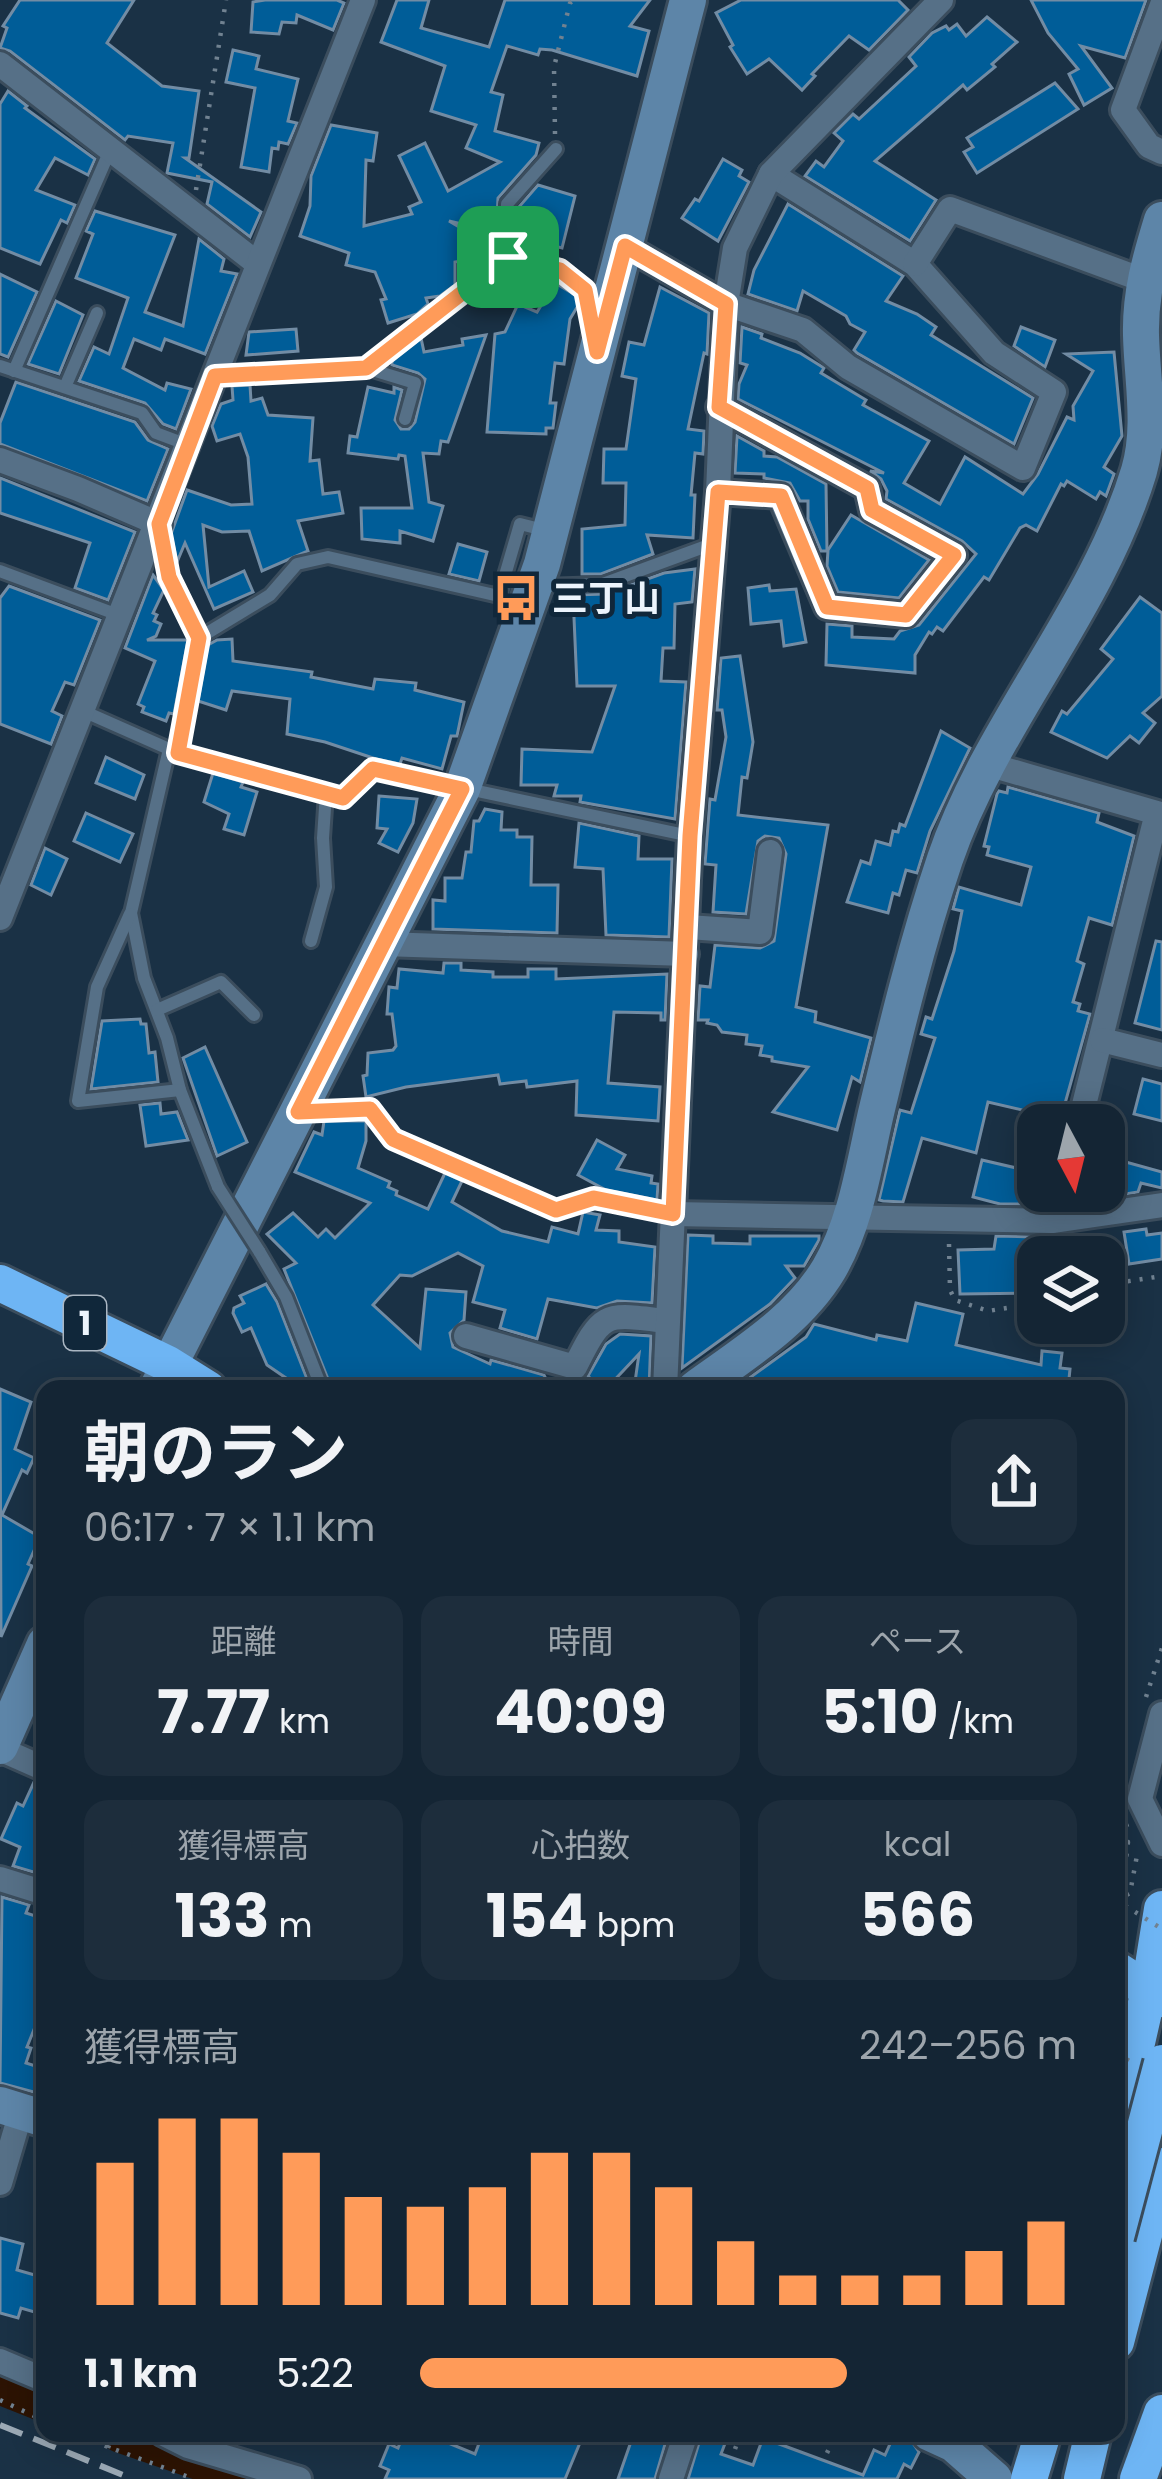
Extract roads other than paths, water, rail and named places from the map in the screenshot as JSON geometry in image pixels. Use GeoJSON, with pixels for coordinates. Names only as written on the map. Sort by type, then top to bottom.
{"type":"FeatureCollection","features":[{"type":"Feature","properties":{"kind":"highway","name":"1"},"geometry":{"type":"LineString","coordinates":[[0,1283],[163,1377]]}},
{"type":"Feature","properties":{"kind":"highway"},"geometry":{"type":"LineString","coordinates":[[1125,2102],[1155,1994],[1162,1909]]}},
{"type":"Feature","properties":{"kind":"highway"},"geometry":{"type":"LineString","coordinates":[[1125,1975],[1155,1994]]}},
{"type":"Feature","properties":{"kind":"highway"},"geometry":{"type":"LineString","coordinates":[[1125,2203],[1162,2062]]}},
{"type":"Feature","properties":{"kind":"highway"},"geometry":{"type":"LineString","coordinates":[[1125,2307],[1162,2165]]}},
{"type":"Feature","properties":{"kind":"highway"},"geometry":{"type":"LineString","coordinates":[[1138,2479],[1162,2413]]}},
{"type":"Feature","properties":{"kind":"highway"},"geometry":{"type":"LineString","coordinates":[[1029,2479],[1040,2442]]}},
{"type":"Feature","properties":{"kind":"highway"},"geometry":{"type":"LineString","coordinates":[[1052,2479],[1062,2442]]}},
{"type":"Feature","properties":{"kind":"highway"},"geometry":{"type":"LineString","coordinates":[[1082,2479],[1091,2442]]}},
{"type":"Feature","properties":{"kind":"highway"},"geometry":{"type":"LineString","coordinates":[[1157,2479],[1162,2455]]}},
{"type":"Feature","properties":{"kind":"main road"},"geometry":{"type":"LineString","coordinates":[[163,1377],[462,789],[550,532],[688,0]]}},
{"type":"Feature","properties":{"kind":"main road"},"geometry":{"type":"LineString","coordinates":[[707,1380],[801,1309],[830,1267],[851,1218],[945,857],[987,764],[1120,526],[1154,426],[1141,334],[1143,280],[1162,220]]}},
{"type":"Feature","properties":{"kind":"main road"},"geometry":{"type":"LineString","coordinates":[[0,1748],[36,1664]]}},
{"type":"Feature","properties":{"kind":"main road"},"geometry":{"type":"LineString","coordinates":[[953,2442],[994,2479]]}},
{"type":"Feature","properties":{"kind":"street"},"geometry":{"type":"LineString","coordinates":[[0,918],[17,861],[122,617],[363,0]]}},
{"type":"Feature","properties":{"kind":"street"},"geometry":{"type":"LineString","coordinates":[[665,1380],[690,836],[718,492],[726,304],[735,248],[771,174],[940,0]]}},
{"type":"Feature","properties":{"kind":"street"},"geometry":{"type":"LineString","coordinates":[[1162,5],[1123,110],[1149,146],[1162,152]]}},
{"type":"Feature","properties":{"kind":"street"},"geometry":{"type":"LineString","coordinates":[[0,64],[258,264]]}},
{"type":"Feature","properties":{"kind":"street"},"geometry":{"type":"LineString","coordinates":[[625,246],[726,304],[803,330],[848,368],[1023,468],[1054,392],[994,353],[915,264],[771,174]]}},
{"type":"Feature","properties":{"kind":"street"},"geometry":{"type":"LineString","coordinates":[[915,264],[950,209],[1143,280]]}},
{"type":"Feature","properties":{"kind":"street"},"geometry":{"type":"LineString","coordinates":[[718,492],[781,496],[827,607],[906,615],[954,555],[872,510],[867,488],[719,407]]}},
{"type":"Feature","properties":{"kind":"street"},"geometry":{"type":"LineString","coordinates":[[0,460],[159,524]]}},
{"type":"Feature","properties":{"kind":"street"},"geometry":{"type":"LineString","coordinates":[[987,764],[1157,813],[1085,1104]]}},
{"type":"Feature","properties":{"kind":"street"},"geometry":{"type":"LineString","coordinates":[[688,927],[760,932],[770,852]]}},
{"type":"Feature","properties":{"kind":"street"},"geometry":{"type":"LineString","coordinates":[[383,944],[686,954]]}},
{"type":"Feature","properties":{"kind":"street"},"geometry":{"type":"LineString","coordinates":[[1102,1040],[1162,1055]]}},
{"type":"Feature","properties":{"kind":"street"},"geometry":{"type":"LineString","coordinates":[[673,1214],[1052,1221],[1162,1204]]}},
{"type":"Feature","properties":{"kind":"street"},"geometry":{"type":"LineString","coordinates":[[1052,1221],[1055,1212]]}},
{"type":"Feature","properties":{"kind":"street"},"geometry":{"type":"LineString","coordinates":[[466,1336],[575,1367],[595,1326],[617,1315],[666,1321]]}},
{"type":"Feature","properties":{"kind":"street"},"geometry":{"type":"LineString","coordinates":[[1162,1714],[1140,1798],[1162,1844]]}},
{"type":"Feature","properties":{"kind":"street"},"geometry":{"type":"LineString","coordinates":[[0,1748],[36,1765]]}},
{"type":"Feature","properties":{"kind":"street"},"geometry":{"type":"LineString","coordinates":[[0,1879],[36,1890]]}},
{"type":"Feature","properties":{"kind":"street"},"geometry":{"type":"LineString","coordinates":[[0,2183],[22,2112]]}},
{"type":"Feature","properties":{"kind":"street"},"geometry":{"type":"LineString","coordinates":[[0,2361],[36,2372]]}},
{"type":"Feature","properties":{"kind":"street"},"geometry":{"type":"LineString","coordinates":[[180,2442],[299,2479]]}},
{"type":"Feature","properties":{"kind":"street"},"geometry":{"type":"LineString","coordinates":[[671,2479],[683,2442]]}},
{"type":"Feature","properties":{"kind":"lane"},"geometry":{"type":"LineString","coordinates":[[111,148],[7,368],[142,413],[156,433],[189,446]]}},
{"type":"Feature","properties":{"kind":"lane"},"geometry":{"type":"LineString","coordinates":[[366,368],[508,257],[507,204],[556,149]]}},
{"type":"Feature","properties":{"kind":"lane"},"geometry":{"type":"LineString","coordinates":[[65,387],[98,313]]}},
{"type":"Feature","properties":{"kind":"lane"},"geometry":{"type":"LineString","coordinates":[[215,376],[366,368],[415,383],[405,419]]}},
{"type":"Feature","properties":{"kind":"lane"},"geometry":{"type":"LineString","coordinates":[[159,524],[169,577],[199,638],[131,913],[97,987],[78,1101],[180,1090]]}},
{"type":"Feature","properties":{"kind":"lane"},"geometry":{"type":"LineString","coordinates":[[199,638],[270,595],[297,564],[328,557],[500,596],[520,524],[550,532]]}},
{"type":"Feature","properties":{"kind":"lane"},"geometry":{"type":"LineString","coordinates":[[534,586],[603,584],[713,544]]}},
{"type":"Feature","properties":{"kind":"lane"},"geometry":{"type":"LineString","coordinates":[[0,571],[122,617]]}},
{"type":"Feature","properties":{"kind":"lane"},"geometry":{"type":"LineString","coordinates":[[83,711],[173,751],[343,798],[373,769],[690,836]]}},
{"type":"Feature","properties":{"kind":"lane"},"geometry":{"type":"LineString","coordinates":[[311,941],[326,887],[326,793]]}},
{"type":"Feature","properties":{"kind":"lane"},"geometry":{"type":"LineString","coordinates":[[131,913],[144,979],[218,1187],[286,1297],[318,1380]]}},
{"type":"Feature","properties":{"kind":"lane"},"geometry":{"type":"LineString","coordinates":[[157,1010],[221,982],[254,1016]]}},
{"type":"Feature","properties":{"kind":"lane"},"geometry":{"type":"LineString","coordinates":[[298,1112],[370,1109],[393,1139],[556,1210],[594,1198],[673,1214]]}},
{"type":"Feature","properties":{"kind":"waterway"},"geometry":{"type":"LineString","coordinates":[[0,2385],[36,2399]]}},
{"type":"Feature","properties":{"kind":"waterway"},"geometry":{"type":"LineString","coordinates":[[146,2442],[252,2479]]}},
{"type":"Feature","properties":{"kind":"railway"},"geometry":{"type":"LineString","coordinates":[[0,2425],[36,2440]]}},
{"type":"Feature","properties":{"kind":"railway"},"geometry":{"type":"LineString","coordinates":[[42,2442],[133,2479]]}},
{"type":"Feature","properties":{"kind":"place","name":"三丁山"},"geometry":{"type":"Point","coordinates":[516,598]}}]}
